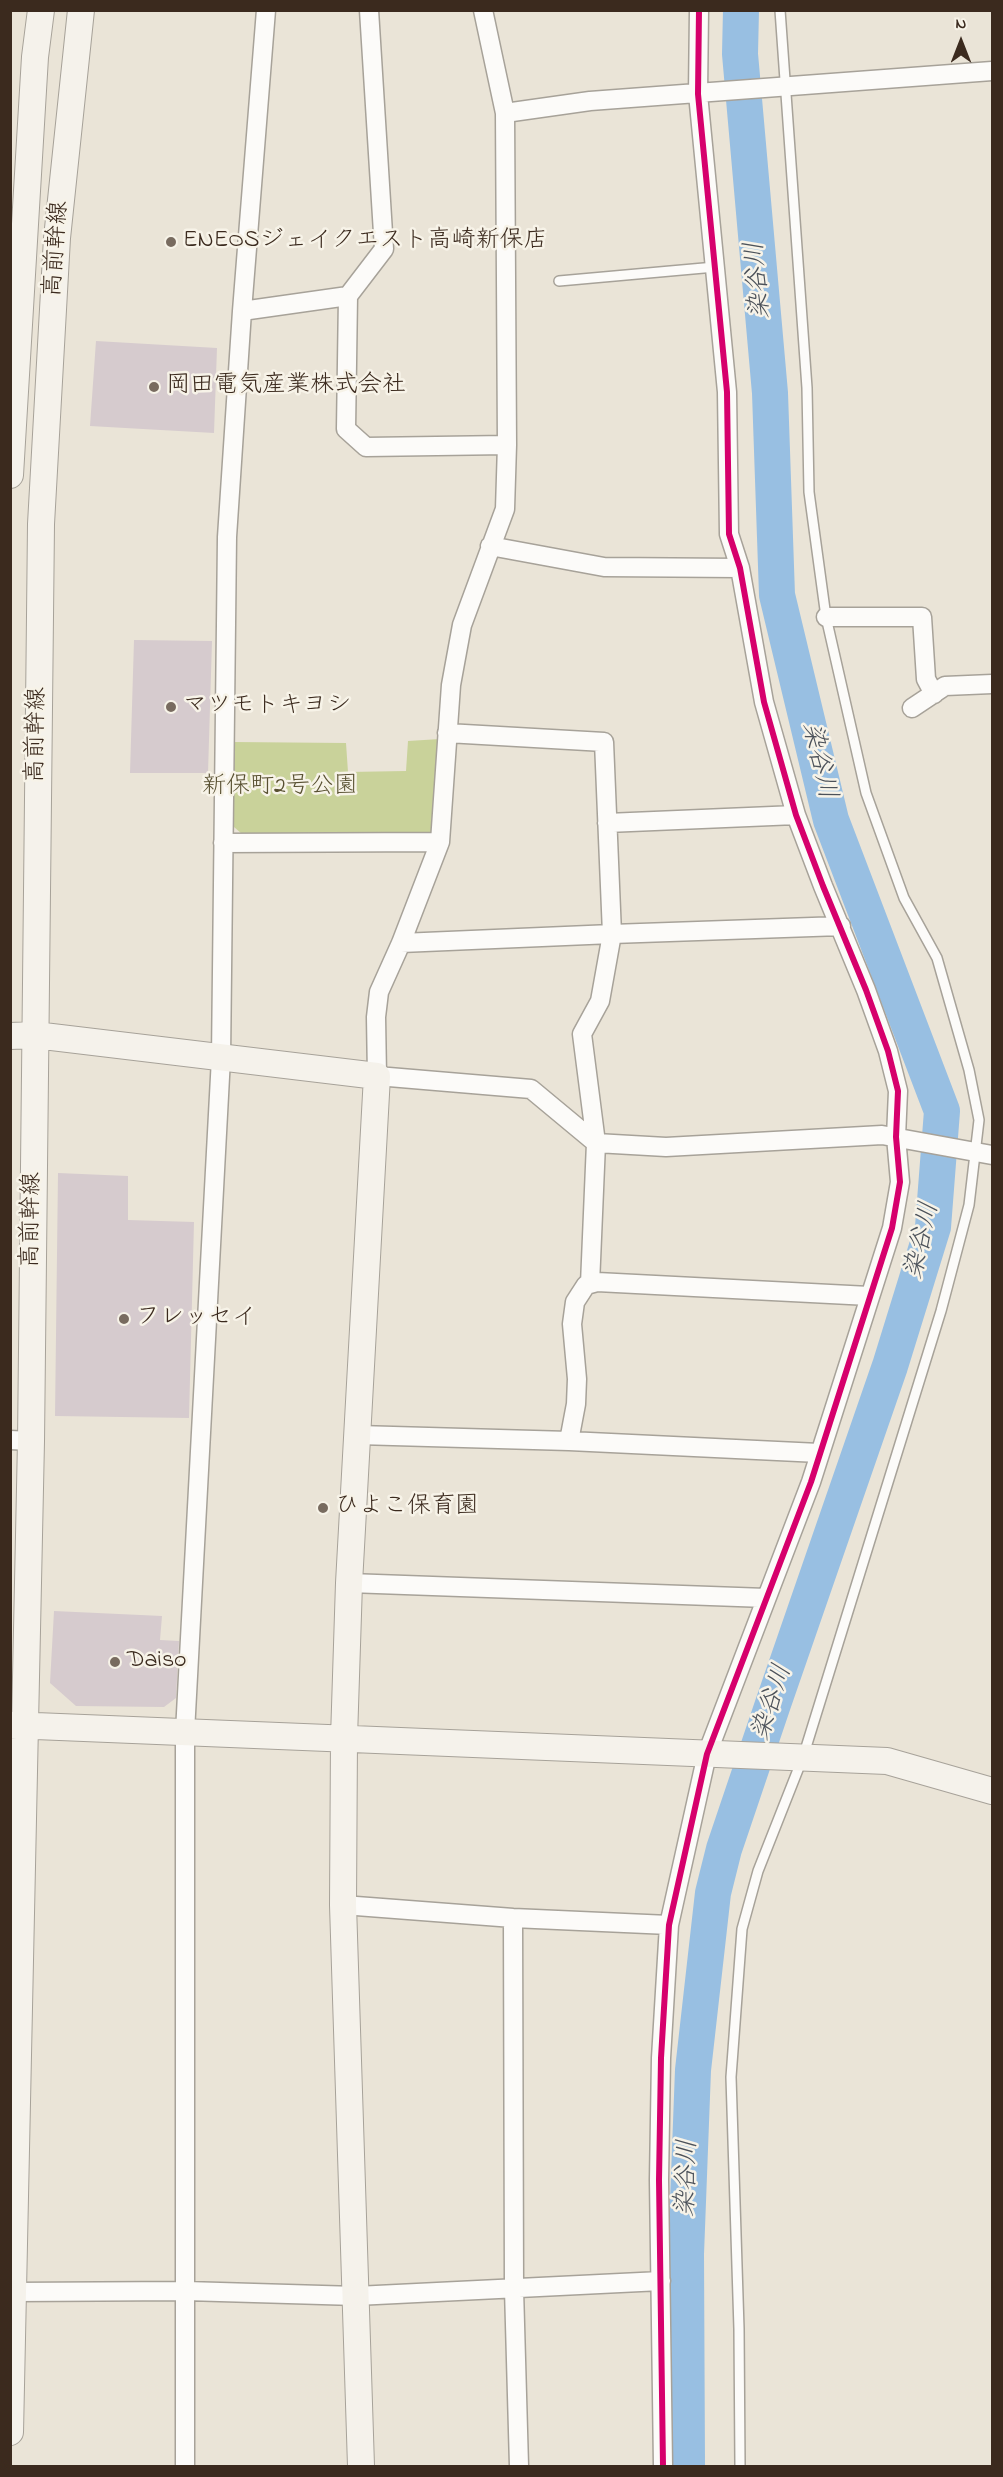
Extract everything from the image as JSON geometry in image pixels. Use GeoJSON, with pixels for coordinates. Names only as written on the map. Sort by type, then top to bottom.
{"type":"FeatureCollection","features":[{"type":"Feature","properties":{"kind":"street","name":"高前幹線"},"geometry":{"type":"LineString","coordinates":[[10,476],[35,57],[41,10]]}},
{"type":"Feature","properties":{"kind":"street","name":"高前幹線"},"geometry":{"type":"LineString","coordinates":[[10,2432],[23,1036],[41,524],[57,238],[81,10]]}},
{"type":"Feature","properties":{"kind":"street"},"geometry":{"type":"LineString","coordinates":[[185,2466],[185,1732],[221,1058],[227,537],[266,10]]}},
{"type":"Feature","properties":{"kind":"street"},"geometry":{"type":"LineString","coordinates":[[369,10],[384,249],[348,296],[346,429],[366,447],[507,446]]}},
{"type":"Feature","properties":{"kind":"street"},"geometry":{"type":"LineString","coordinates":[[361,2466],[343,1905],[344,1738],[349,1584],[377,1076],[376,1017],[379,992],[401,943],[440,842],[451,685],[462,625],[505,509],[507,446],[505,113],[483,10]]}},
{"type":"Feature","properties":{"kind":"street"},"geometry":{"type":"LineString","coordinates":[[663,2466],[659,2180],[661,2058],[669,1925],[712,1754],[766,1598],[811,1482],[892,1228],[900,1182],[896,1137],[898,1091],[896,1081],[866,990],[796,814],[764,702],[740,568],[729,534],[727,392],[715,267],[699,10]]}},
{"type":"Feature","properties":{"kind":"street"},"geometry":{"type":"LineString","coordinates":[[505,113],[590,101],[993,71]]}},
{"type":"Feature","properties":{"kind":"street"},"geometry":{"type":"LineString","coordinates":[[242,311],[348,296]]}},
{"type":"Feature","properties":{"kind":"street"},"geometry":{"type":"LineString","coordinates":[[490,546],[604,567],[740,568]]}},
{"type":"Feature","properties":{"kind":"street"},"geometry":{"type":"LineString","coordinates":[[826,617],[922,617],[926,679],[934,694]]}},
{"type":"Feature","properties":{"kind":"street"},"geometry":{"type":"LineString","coordinates":[[912,708],[945,686],[993,684]]}},
{"type":"Feature","properties":{"kind":"street"},"geometry":{"type":"LineString","coordinates":[[447,733],[604,742],[612,934],[600,1001],[582,1034],[596,1143],[590,1284]]}},
{"type":"Feature","properties":{"kind":"street"},"geometry":{"type":"LineString","coordinates":[[607,823],[796,814]]}},
{"type":"Feature","properties":{"kind":"street"},"geometry":{"type":"LineString","coordinates":[[223,843],[440,842]]}},
{"type":"Feature","properties":{"kind":"street"},"geometry":{"type":"LineString","coordinates":[[401,943],[841,926]]}},
{"type":"Feature","properties":{"kind":"street"},"geometry":{"type":"LineString","coordinates":[[23,1036],[377,1076],[531,1089],[596,1143],[666,1147],[882,1135],[984,1153]]}},
{"type":"Feature","properties":{"kind":"street"},"geometry":{"type":"LineString","coordinates":[[569,1441],[576,1404],[577,1379],[572,1324],[575,1302],[586,1285],[597,1282],[869,1296]]}},
{"type":"Feature","properties":{"kind":"street"},"geometry":{"type":"LineString","coordinates":[[358,1435],[569,1441],[819,1453]]}},
{"type":"Feature","properties":{"kind":"street"},"geometry":{"type":"LineString","coordinates":[[349,1584],[766,1598]]}},
{"type":"Feature","properties":{"kind":"street"},"geometry":{"type":"LineString","coordinates":[[18,1725],[887,1761],[993,1791]]}},
{"type":"Feature","properties":{"kind":"street"},"geometry":{"type":"LineString","coordinates":[[343,1905],[513,1918],[669,1925]]}},
{"type":"Feature","properties":{"kind":"street"},"geometry":{"type":"LineString","coordinates":[[513,1918],[514,2289],[519,2466]]}},
{"type":"Feature","properties":{"kind":"street"},"geometry":{"type":"LineString","coordinates":[[13,2292],[186,2291],[356,2296],[661,2280]]}},
{"type":"Feature","properties":{"kind":"lane"},"geometry":{"type":"LineString","coordinates":[[740,2466],[739,2329],[731,2077],[741,1929],[758,1871],[799,1757],[941,1311],[984,1153],[979,1120],[958,1028],[937,958],[904,897],[866,793],[826,617],[809,492],[807,388],[783,87],[780,10]]}},
{"type":"Feature","properties":{"kind":"lane"},"geometry":{"type":"LineString","coordinates":[[559,281],[715,267]]}},
{"type":"Feature","properties":{"kind":"green space","name":"新保町2号公園"},"geometry":{"type":"Polygon","coordinates":[[[440,739],[433,833],[242,834],[234,827],[233,742],[346,743],[348,772],[406,771],[408,741],[440,739]]]}},
{"type":"Feature","properties":{"kind":"building","name":"岡田電気産業株式会社"},"geometry":{"type":"Polygon","coordinates":[[[96,341],[217,348],[214,433],[90,426],[96,341]]]}},
{"type":"Feature","properties":{"kind":"building","name":"マツモトキヨシ"},"geometry":{"type":"Polygon","coordinates":[[[134,640],[212,641],[208,773],[130,773],[134,640]]]}},
{"type":"Feature","properties":{"kind":"building","name":"フレッセイ"},"geometry":{"type":"Polygon","coordinates":[[[58,1173],[128,1176],[128,1220],[194,1222],[189,1418],[55,1416],[58,1173]]]}},
{"type":"Feature","properties":{"kind":"building","name":"Daiso"},"geometry":{"type":"Polygon","coordinates":[[[54,1611],[162,1616],[160,1640],[179,1641],[176,1698],[164,1707],[76,1706],[50,1683],[54,1611]]]}},
{"type":"Feature","properties":{"kind":"waterway","name":"染谷川"},"geometry":{"type":"LineString","coordinates":[[687,2466],[686,2254],[693,2070],[713,1893],[724,1849],[890,1366],[933,1227],[942,1111],[831,820],[777,595],[770,393],[740,54],[741,10]]}},
{"type":"Feature","properties":{"kind":"cycle path"},"geometry":{"type":"LineString","coordinates":[[663,2466],[659,2180],[661,2058],[669,1925],[707,1754],[811,1482],[892,1228],[900,1182],[896,1137],[898,1091],[888,1051],[796,815],[764,702],[740,568],[729,534],[727,392],[698,94],[699,10]]}},
{"type":"Feature","properties":{"kind":"place","name":"ENEOSジェイクエスト高崎新保店"},"geometry":{"type":"Point","coordinates":[171,242]}},
{"type":"Feature","properties":{"kind":"place","name":"岡田電気産業株式会社"},"geometry":{"type":"Point","coordinates":[154,387]}},
{"type":"Feature","properties":{"kind":"place","name":"マツモトキヨシ"},"geometry":{"type":"Point","coordinates":[171,707]}},
{"type":"Feature","properties":{"kind":"place","name":"フレッセイ"},"geometry":{"type":"Point","coordinates":[124,1319]}},
{"type":"Feature","properties":{"kind":"place","name":"ひよこ保育園"},"geometry":{"type":"Point","coordinates":[323,1508]}},
{"type":"Feature","properties":{"kind":"place","name":"Daiso"},"geometry":{"type":"Point","coordinates":[115,1662]}}]}
